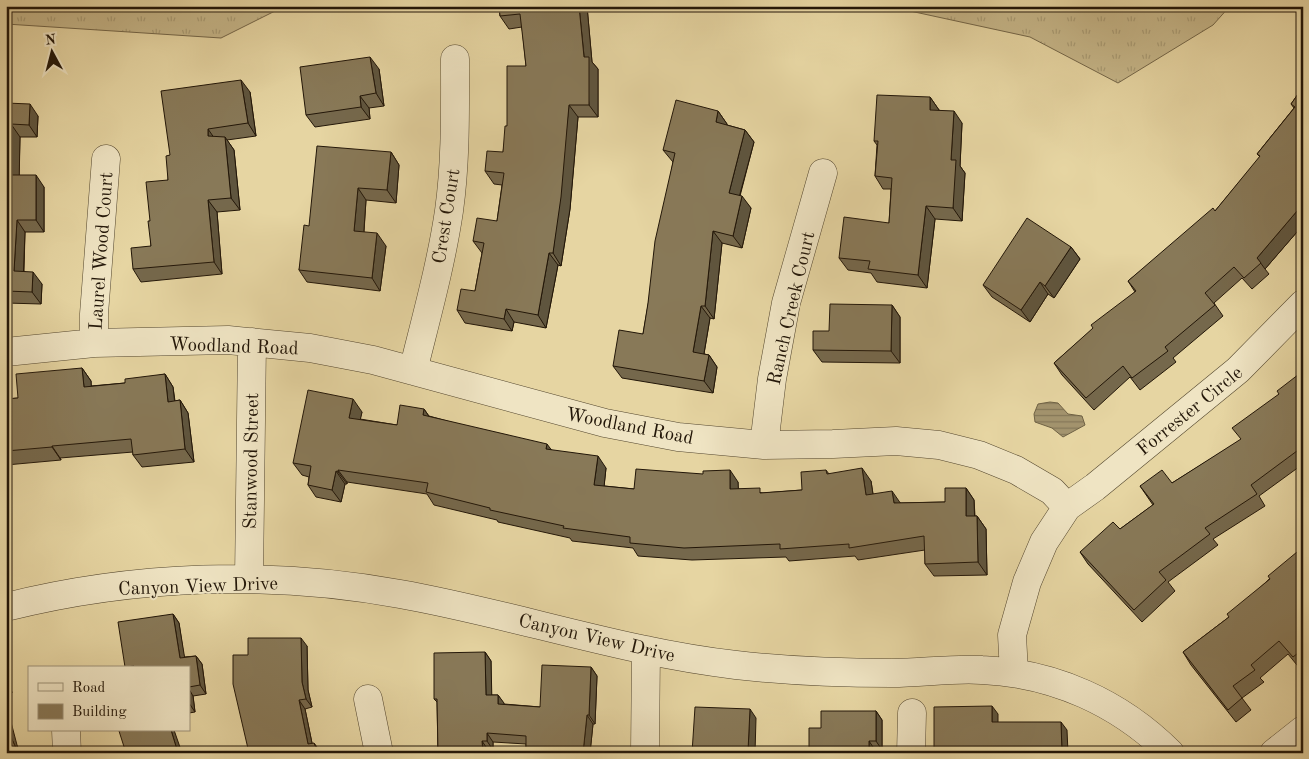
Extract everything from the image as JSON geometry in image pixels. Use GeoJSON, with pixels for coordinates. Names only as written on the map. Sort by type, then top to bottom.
{"type":"FeatureCollection","features":[{"type":"Feature","properties":{"kind":"street","name":"Crest Court"},"geometry":{"type":"LineString","coordinates":[[413,370],[436,275],[449,210],[455,152],[455,59]]}},
{"type":"Feature","properties":{"kind":"street","name":"Laurel Wood Court"},"geometry":{"type":"LineString","coordinates":[[94,343],[94,314],[106,159]]}},
{"type":"Feature","properties":{"kind":"street","name":"Ranch Creek Court"},"geometry":{"type":"LineString","coordinates":[[764,445],[772,378],[786,303],[823,173]]}},
{"type":"Feature","properties":{"kind":"street","name":"Forrester Circle"},"geometry":{"type":"LineString","coordinates":[[1067,507],[1238,370],[1303,304]]}},
{"type":"Feature","properties":{"kind":"street","name":"Woodland Road"},"geometry":{"type":"LineString","coordinates":[[6,352],[94,343],[228,340],[310,348],[413,370],[605,423],[678,437],[764,445],[896,441],[939,445],[979,455],[1016,470],[1052,491],[1067,507]]}},
{"type":"Feature","properties":{"kind":"street","name":"Stanwood Street"},"geometry":{"type":"LineString","coordinates":[[248,580],[252,342]]}},
{"type":"Feature","properties":{"kind":"street"},"geometry":{"type":"LineString","coordinates":[[1014,673],[1012,635],[1027,582],[1044,542],[1067,507]]}},
{"type":"Feature","properties":{"kind":"street","name":"Canyon View Drive"},"geometry":{"type":"LineString","coordinates":[[6,607],[104,588],[178,581],[248,580],[319,583],[399,593],[646,650],[734,665],[811,672],[895,673],[980,669],[1014,673],[1051,681],[1089,695],[1125,715],[1156,738],[1170,753]]}},
{"type":"Feature","properties":{"kind":"street"},"geometry":{"type":"LineString","coordinates":[[645,753],[646,650]]}},
{"type":"Feature","properties":{"kind":"street"},"geometry":{"type":"LineString","coordinates":[[368,700],[379,753]]}},
{"type":"Feature","properties":{"kind":"street"},"geometry":{"type":"LineString","coordinates":[[911,753],[912,713]]}},
{"type":"Feature","properties":{"kind":"street"},"geometry":{"type":"LineString","coordinates":[[1274,753],[1303,730]]}},
{"type":"Feature","properties":{"kind":"street"},"geometry":{"type":"LineString","coordinates":[[66,732],[67,753]]}},
{"type":"Feature","properties":{"kind":"green space"},"geometry":{"type":"Polygon","coordinates":[[[6,6],[285,6],[221,38],[6,24],[6,6]]]}},
{"type":"Feature","properties":{"kind":"green space"},"geometry":{"type":"Polygon","coordinates":[[[887,6],[1230,6],[1213,25],[1118,83],[1030,37],[887,6]]]}},
{"type":"Feature","properties":{"kind":"shaded area"},"geometry":{"type":"Polygon","coordinates":[[[1058,403],[1068,414],[1082,416],[1085,425],[1063,437],[1052,428],[1035,422],[1034,414],[1038,404],[1058,403]]]}},
{"type":"Feature","properties":{"kind":"building"},"geometry":{"type":"Polygon","coordinates":[[[499,6],[579,6],[584,57],[589,57],[589,105],[569,105],[561,197],[553,253],[549,253],[538,315],[506,309],[504,319],[457,310],[461,289],[475,291],[484,243],[473,241],[477,218],[497,221],[504,173],[485,171],[487,151],[503,152],[505,126],[507,126],[507,66],[526,66],[520,14],[500,16],[499,6]]]}},
{"type":"Feature","properties":{"kind":"building"},"geometry":{"type":"Polygon","coordinates":[[[370,57],[376,93],[360,96],[361,107],[306,115],[300,67],[370,57]]]}},
{"type":"Feature","properties":{"kind":"building"},"geometry":{"type":"Polygon","coordinates":[[[241,80],[248,123],[208,129],[208,136],[225,137],[231,198],[208,200],[214,262],[133,269],[131,248],[151,246],[146,182],[168,180],[166,156],[170,155],[161,91],[241,80]]]}},
{"type":"Feature","properties":{"kind":"building"},"geometry":{"type":"Polygon","coordinates":[[[1303,87],[1303,204],[1257,258],[1261,263],[1244,278],[1234,267],[1205,293],[1215,305],[1165,347],[1168,351],[1132,378],[1123,366],[1086,398],[1054,363],[1093,328],[1091,325],[1136,291],[1128,281],[1213,208],[1215,211],[1260,156],[1257,154],[1295,107],[1291,104],[1303,87]]]}},
{"type":"Feature","properties":{"kind":"building"},"geometry":{"type":"Polygon","coordinates":[[[877,95],[930,97],[930,110],[954,111],[951,160],[956,160],[953,208],[926,206],[918,275],[868,269],[870,261],[839,258],[844,217],[889,223],[892,178],[875,176],[878,141],[874,141],[877,95]]]}},
{"type":"Feature","properties":{"kind":"building"},"geometry":{"type":"Polygon","coordinates":[[[676,100],[718,111],[716,122],[745,130],[729,193],[742,196],[733,236],[713,231],[705,306],[701,306],[693,352],[709,355],[704,381],[613,366],[619,330],[643,334],[655,241],[675,153],[663,150],[676,100]]]}},
{"type":"Feature","properties":{"kind":"building"},"geometry":{"type":"Polygon","coordinates":[[[6,103],[30,104],[29,125],[11,124],[10,175],[36,175],[36,220],[17,220],[14,271],[33,272],[32,292],[6,291],[6,103]]]}},
{"type":"Feature","properties":{"kind":"building"},"geometry":{"type":"Polygon","coordinates":[[[317,146],[391,152],[387,190],[358,188],[354,231],[377,233],[372,278],[299,270],[304,225],[309,226],[317,146]]]}},
{"type":"Feature","properties":{"kind":"building"},"geometry":{"type":"Polygon","coordinates":[[[1027,218],[1071,247],[1045,286],[1040,282],[1021,310],[983,285],[1027,218]]]}},
{"type":"Feature","properties":{"kind":"building"},"geometry":{"type":"Polygon","coordinates":[[[830,304],[892,305],[891,351],[813,350],[813,331],[829,331],[830,304]]]}},
{"type":"Feature","properties":{"kind":"building"},"geometry":{"type":"Polygon","coordinates":[[[82,368],[84,387],[125,383],[125,379],[165,374],[168,402],[180,400],[185,449],[133,455],[131,439],[6,451],[6,399],[18,398],[16,374],[82,368]]]}},
{"type":"Feature","properties":{"kind":"building"},"geometry":{"type":"Polygon","coordinates":[[[1303,371],[1303,443],[1299,445],[1301,448],[1251,485],[1257,494],[1205,528],[1210,534],[1159,572],[1166,580],[1134,610],[1080,552],[1113,522],[1120,529],[1154,504],[1140,486],[1162,470],[1172,483],[1241,439],[1232,428],[1279,394],[1277,391],[1303,371]]]}},
{"type":"Feature","properties":{"kind":"building"},"geometry":{"type":"Polygon","coordinates":[[[308,390],[353,399],[349,418],[397,425],[400,405],[424,409],[423,415],[547,444],[546,449],[598,456],[594,485],[634,489],[636,469],[703,474],[703,471],[730,470],[730,489],[760,488],[760,493],[802,490],[801,472],[826,470],[827,474],[862,468],[866,495],[892,491],[894,503],[945,502],[945,488],[966,488],[966,516],[977,516],[978,562],[925,564],[924,536],[849,548],[849,544],[780,549],[780,544],[684,548],[630,543],[630,537],[563,528],[564,526],[490,510],[490,508],[426,492],[428,483],[338,470],[338,472],[336,471],[332,490],[308,485],[311,466],[293,463],[308,390]]]}},
{"type":"Feature","properties":{"kind":"building"},"geometry":{"type":"Polygon","coordinates":[[[1303,547],[1303,649],[1293,657],[1279,641],[1251,665],[1255,670],[1233,686],[1242,698],[1228,710],[1183,652],[1229,617],[1227,614],[1270,579],[1268,576],[1303,547]]]}},
{"type":"Feature","properties":{"kind":"building"},"geometry":{"type":"Polygon","coordinates":[[[173,614],[180,658],[196,656],[200,685],[190,687],[190,666],[125,666],[118,622],[173,614]]]}},
{"type":"Feature","properties":{"kind":"building"},"geometry":{"type":"Polygon","coordinates":[[[248,638],[301,638],[302,682],[306,699],[299,700],[308,744],[314,743],[318,753],[249,753],[233,684],[233,655],[248,655],[248,638]]]}},
{"type":"Feature","properties":{"kind":"building"},"geometry":{"type":"Polygon","coordinates":[[[485,652],[486,695],[498,695],[498,704],[540,707],[542,665],[591,667],[589,715],[587,715],[583,753],[526,753],[526,736],[487,733],[487,741],[482,741],[483,753],[438,753],[437,699],[434,699],[434,653],[485,652]]]}},
{"type":"Feature","properties":{"kind":"building"},"geometry":{"type":"Polygon","coordinates":[[[992,706],[992,722],[1061,722],[1062,753],[934,753],[934,707],[992,706]]]}},
{"type":"Feature","properties":{"kind":"building"},"geometry":{"type":"Polygon","coordinates":[[[695,707],[750,709],[748,751],[759,753],[692,753],[695,707]]]}},
{"type":"Feature","properties":{"kind":"building"},"geometry":{"type":"Polygon","coordinates":[[[821,711],[876,711],[876,741],[869,741],[869,753],[809,753],[809,728],[821,728],[821,711]]]}},
{"type":"Feature","properties":{"kind":"building"},"geometry":{"type":"Polygon","coordinates":[[[6,717],[11,737],[18,753],[6,753],[6,717]]]}},
{"type":"Feature","properties":{"kind":"building"},"geometry":{"type":"Polygon","coordinates":[[[119,732],[172,732],[178,753],[126,753],[119,732]]]}},
{"type":"Feature","properties":{"kind":"building"},"geometry":{"type":"Polygon","coordinates":[[[197,748],[199,753],[186,753],[197,748]]]}}]}
